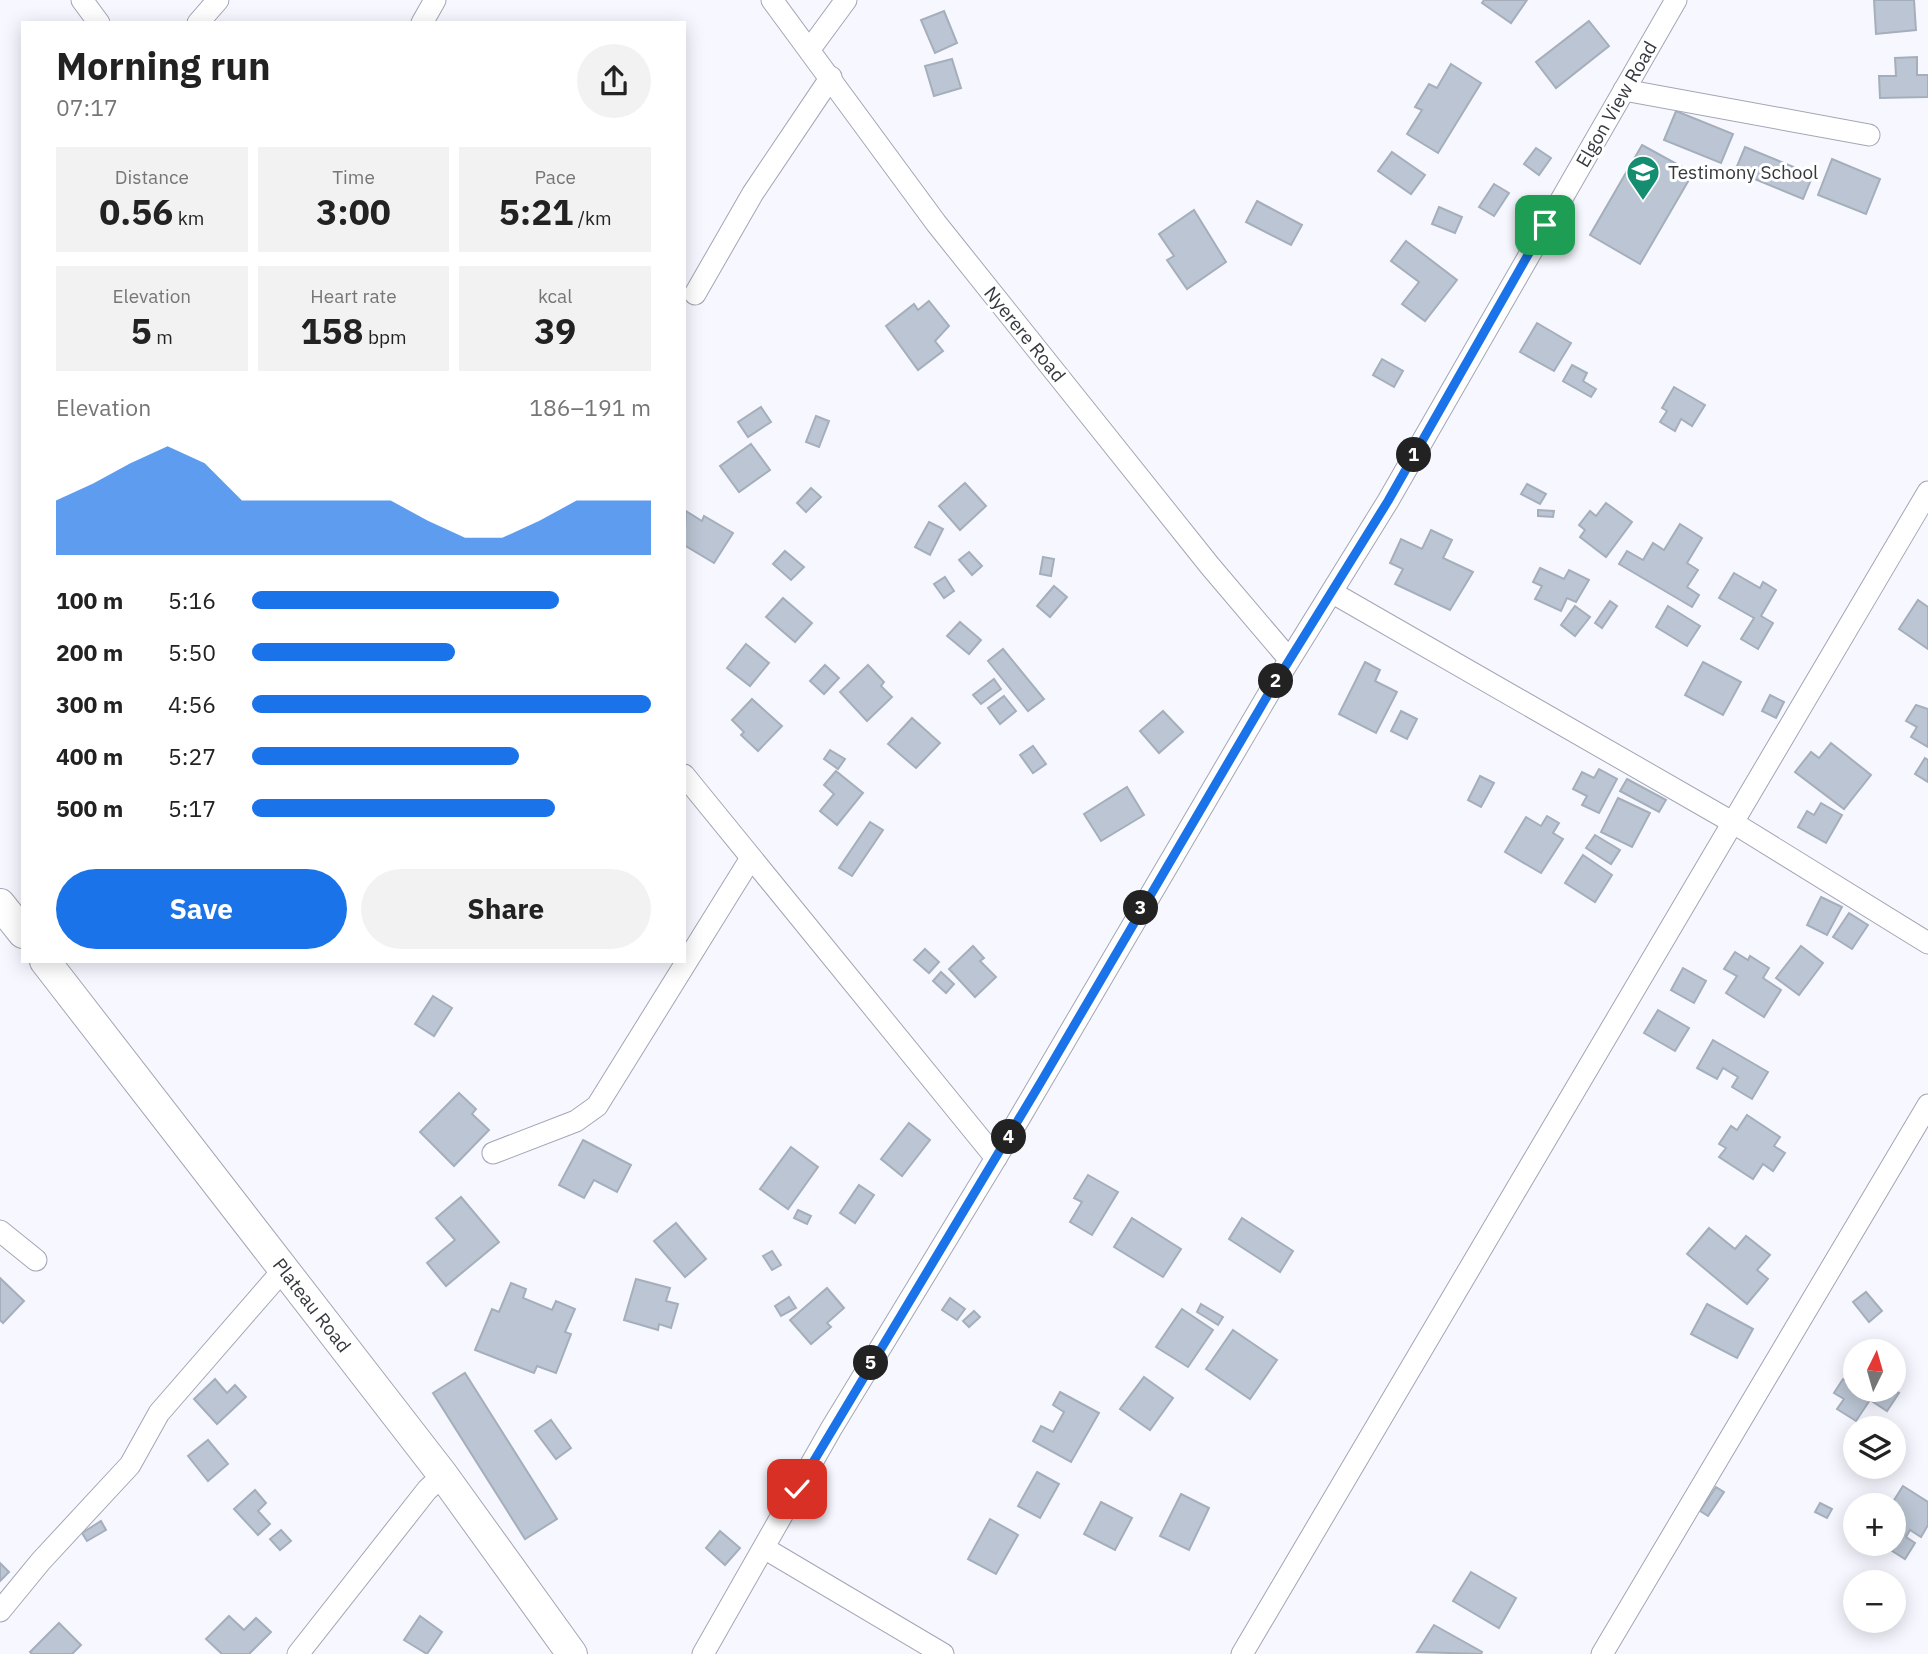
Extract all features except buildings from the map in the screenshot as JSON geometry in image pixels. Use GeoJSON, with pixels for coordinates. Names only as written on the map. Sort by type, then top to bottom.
{"type":"FeatureCollection","features":[{"type":"Feature","properties":{"kind":"street"},"geometry":{"type":"LineString","coordinates":[[82,0],[98,21]]}},
{"type":"Feature","properties":{"kind":"street"},"geometry":{"type":"LineString","coordinates":[[200,21],[218,0]]}},
{"type":"Feature","properties":{"kind":"street"},"geometry":{"type":"LineString","coordinates":[[423,21],[435,0]]}},
{"type":"Feature","properties":{"kind":"street","name":"Nyerere Road"},"geometry":{"type":"LineString","coordinates":[[772,0],[936,223],[1210,566],[1289,659]]}},
{"type":"Feature","properties":{"kind":"street"},"geometry":{"type":"LineString","coordinates":[[810,49],[846,0]]}},
{"type":"Feature","properties":{"kind":"street","name":"Elgon View Road"},"geometry":{"type":"LineString","coordinates":[[703,1654],[831,1429],[996,1158],[1289,659],[1333,593],[1676,0]]}},
{"type":"Feature","properties":{"kind":"street"},"geometry":{"type":"LineString","coordinates":[[695,294],[753,193],[831,77]]}},
{"type":"Feature","properties":{"kind":"street"},"geometry":{"type":"LineString","coordinates":[[1624,90],[1869,135]]}},
{"type":"Feature","properties":{"kind":"street"},"geometry":{"type":"LineString","coordinates":[[1242,1654],[1928,492]]}},
{"type":"Feature","properties":{"kind":"street"},"geometry":{"type":"LineString","coordinates":[[1333,593],[1732,822],[1928,943]]}},
{"type":"Feature","properties":{"kind":"street"},"geometry":{"type":"LineString","coordinates":[[686,777],[996,1158]]}},
{"type":"Feature","properties":{"kind":"street"},"geometry":{"type":"LineString","coordinates":[[686,963],[751,858]]}},
{"type":"Feature","properties":{"kind":"street"},"geometry":{"type":"LineString","coordinates":[[0,904],[21,930]]}},
{"type":"Feature","properties":{"kind":"street","name":"Plateau Road"},"geometry":{"type":"LineString","coordinates":[[47,963],[443,1475],[572,1654]]}},
{"type":"Feature","properties":{"kind":"street"},"geometry":{"type":"LineString","coordinates":[[493,1153],[576,1121],[597,1106],[686,963]]}},
{"type":"Feature","properties":{"kind":"street"},"geometry":{"type":"LineString","coordinates":[[1602,1654],[1928,1105]]}},
{"type":"Feature","properties":{"kind":"street"},"geometry":{"type":"LineString","coordinates":[[0,1231],[36,1260]]}},
{"type":"Feature","properties":{"kind":"street"},"geometry":{"type":"LineString","coordinates":[[0,1611],[41,1561],[130,1465],[159,1413],[284,1269]]}},
{"type":"Feature","properties":{"kind":"street"},"geometry":{"type":"LineString","coordinates":[[298,1654],[443,1475]]}},
{"type":"Feature","properties":{"kind":"street"},"geometry":{"type":"LineString","coordinates":[[764,1548],[943,1654]]}},
{"type":"Feature","properties":{"kind":"place","name":"Testimony School"},"geometry":{"type":"Point","coordinates":[1643,202]}},
{"type":"Feature","properties":{"kind":"route"},"geometry":{"type":"LineString","coordinates":[[797,1489],[1086,1007],[1154,885],[1289,659],[1333,593],[1388,501],[1545,225]]}}]}
